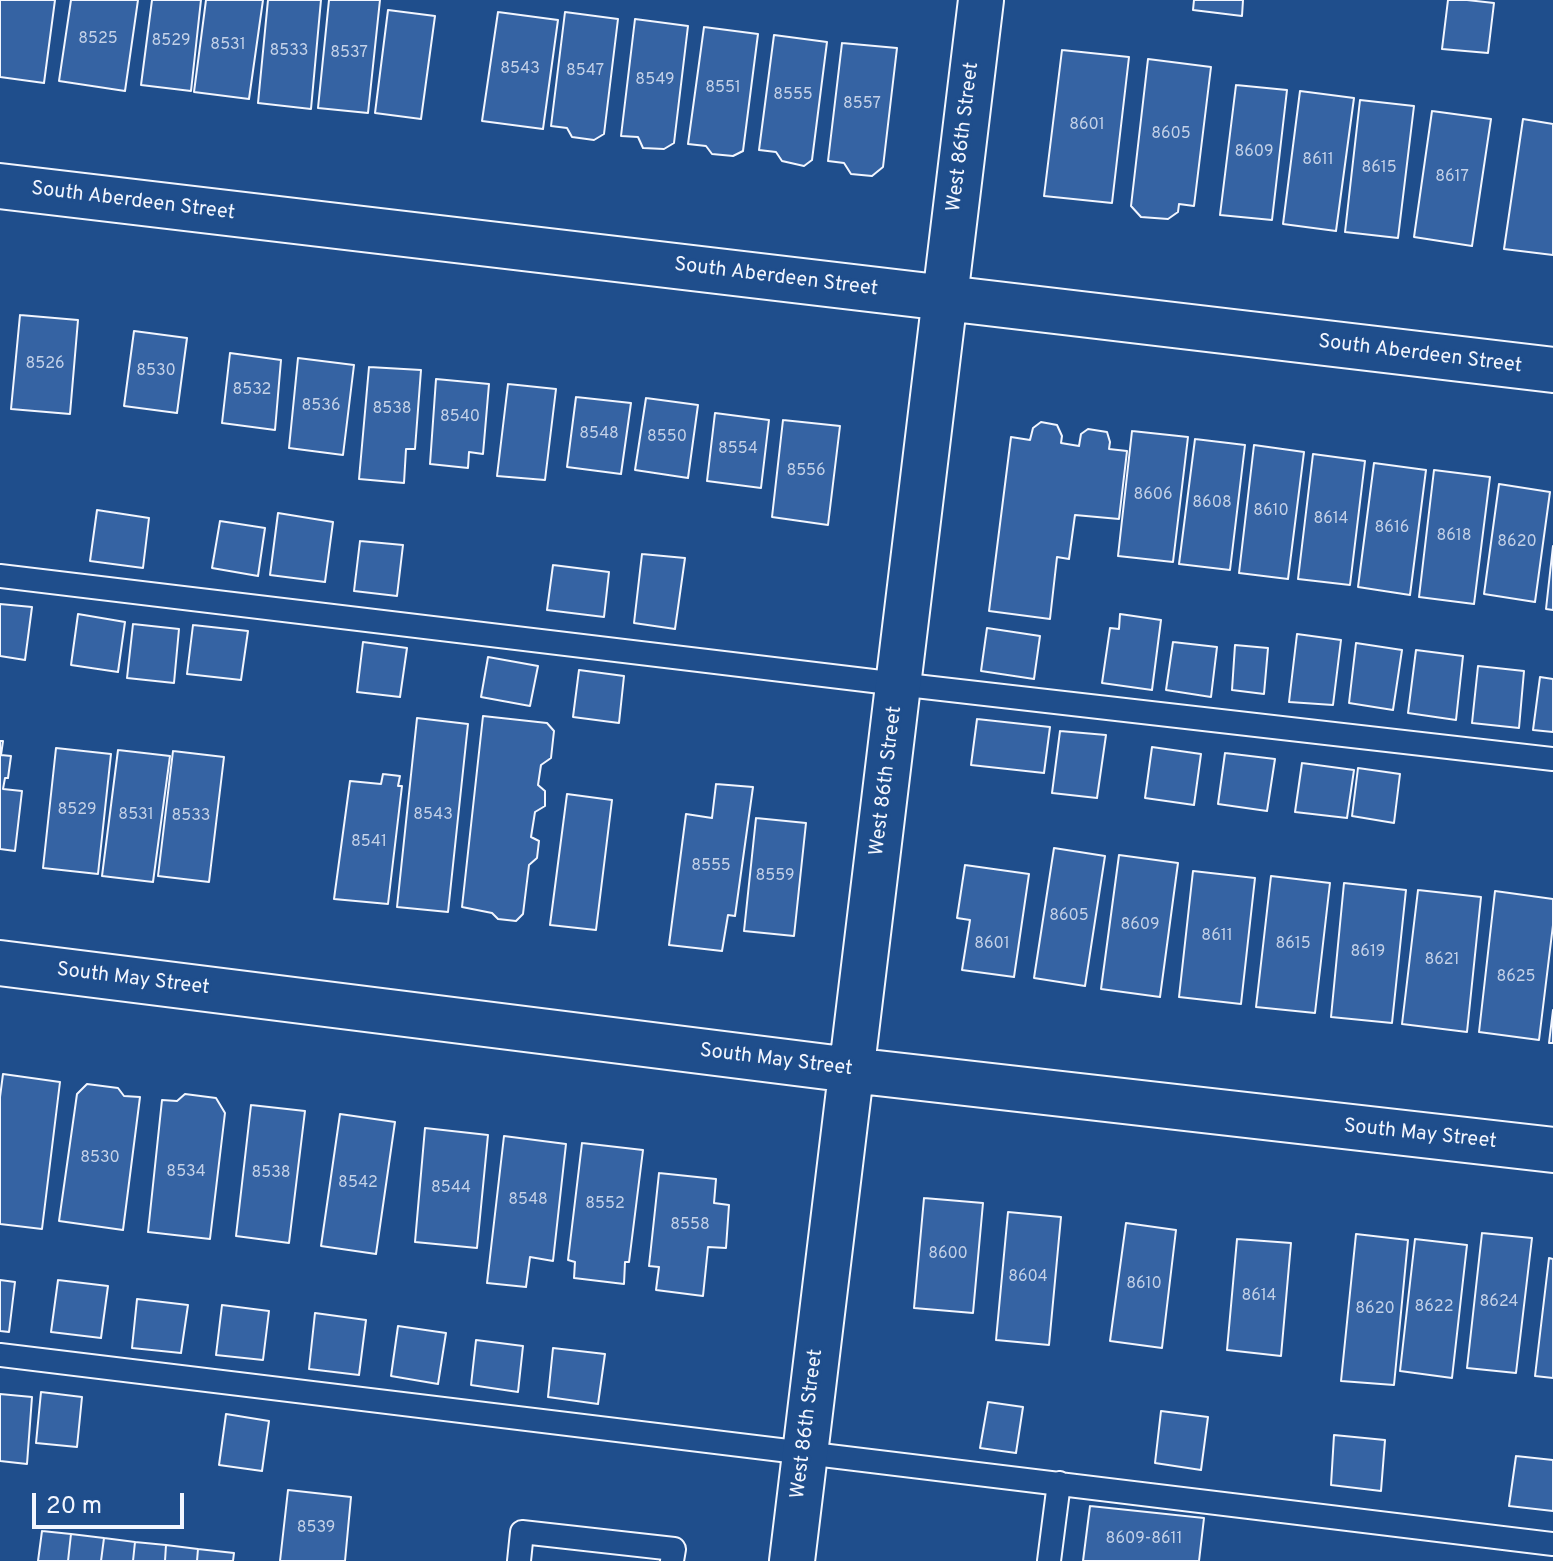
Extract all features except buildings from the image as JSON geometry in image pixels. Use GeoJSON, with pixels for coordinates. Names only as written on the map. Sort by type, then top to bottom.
{"type":"FeatureCollection","features":[{"type":"Feature","properties":{"kind":"street","name":"West 86th Street"},"geometry":{"type":"LineString","coordinates":[[792,1561],[981,0]]}},
{"type":"Feature","properties":{"kind":"street","name":"South Aberdeen Street"},"geometry":{"type":"LineString","coordinates":[[0,186],[1553,370]]}},
{"type":"Feature","properties":{"kind":"street","name":"South May Street"},"geometry":{"type":"LineString","coordinates":[[0,963],[851,1070],[1553,1150]]}},
{"type":"Feature","properties":{"kind":"lane"},"geometry":{"type":"LineString","coordinates":[[0,576],[1553,759]]}},
{"type":"Feature","properties":{"kind":"lane"},"geometry":{"type":"LineString","coordinates":[[0,1355],[1553,1544]]}},
{"type":"Feature","properties":{"kind":"lane"},"geometry":{"type":"LineString","coordinates":[[1049,1561],[1059,1483]]}},
{"type":"Feature","properties":{"kind":"lane"},"geometry":{"type":"LineString","coordinates":[[519,1561],[522,1532],[674,1549],[672,1561]]}}]}
